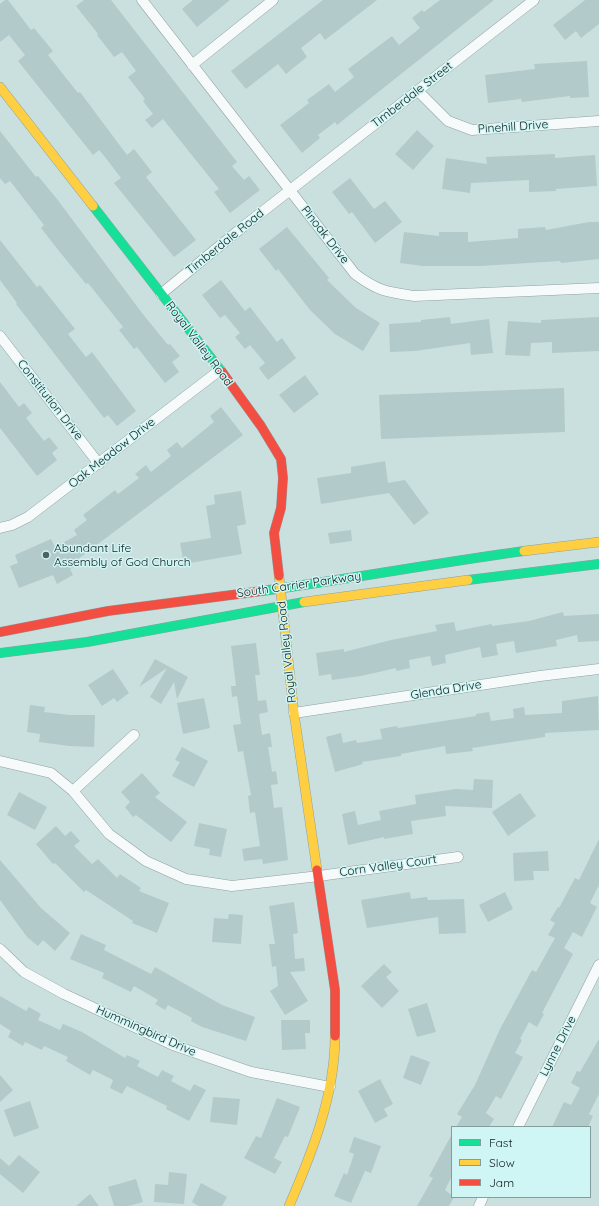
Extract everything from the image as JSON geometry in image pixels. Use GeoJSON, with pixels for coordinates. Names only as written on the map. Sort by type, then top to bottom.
{"type":"FeatureCollection","features":[{"type":"Feature","properties":{"kind":"street","name":"Pinoak Drive"},"geometry":{"type":"LineString","coordinates":[[142,0],[355,274],[373,288],[414,296],[599,288]]}},
{"type":"Feature","properties":{"kind":"street"},"geometry":{"type":"LineString","coordinates":[[192,65],[273,0]]}},
{"type":"Feature","properties":{"kind":"street","name":"Timberdale Street"},"geometry":{"type":"LineString","coordinates":[[290,190],[534,0]]}},
{"type":"Feature","properties":{"kind":"street","name":"Royal Valley Road"},"geometry":{"type":"LineString","coordinates":[[0,87],[220,370],[261,426],[281,459],[283,478],[281,508],[274,533],[294,713],[335,990],[335,1044],[330,1087],[309,1160],[289,1206]]}},
{"type":"Feature","properties":{"kind":"street","name":"Pinehill Drive"},"geometry":{"type":"LineString","coordinates":[[418,91],[448,121],[472,130],[599,121]]}},
{"type":"Feature","properties":{"kind":"street","name":"Timberdale Road"},"geometry":{"type":"LineString","coordinates":[[161,294],[290,190]]}},
{"type":"Feature","properties":{"kind":"street","name":"Constitution Drive"},"geometry":{"type":"LineString","coordinates":[[0,336],[99,464]]}},
{"type":"Feature","properties":{"kind":"street","name":"Oak Meadow Drive"},"geometry":{"type":"LineString","coordinates":[[0,528],[12,525],[28,517],[220,370]]}},
{"type":"Feature","properties":{"kind":"street","name":"South Carrier Parkway"},"geometry":{"type":"LineString","coordinates":[[0,632],[108,611],[320,583],[464,559],[599,542]]}},
{"type":"Feature","properties":{"kind":"street","name":"South Carrier Parkway"},"geometry":{"type":"LineString","coordinates":[[0,653],[87,642],[282,605],[456,581],[599,564]]}},
{"type":"Feature","properties":{"kind":"street","name":"Glenda Drive"},"geometry":{"type":"LineString","coordinates":[[294,713],[533,677],[599,669]]}},
{"type":"Feature","properties":{"kind":"street"},"geometry":{"type":"LineString","coordinates":[[73,791],[134,736]]}},
{"type":"Feature","properties":{"kind":"street","name":"Corn Valley Court"},"geometry":{"type":"LineString","coordinates":[[0,761],[51,773],[73,791],[109,834],[146,861],[186,878],[232,886],[319,876],[458,856]]}},
{"type":"Feature","properties":{"kind":"street","name":"Hummingbird Drive"},"geometry":{"type":"LineString","coordinates":[[0,949],[24,972],[64,994],[173,1046],[251,1072],[330,1087]]}},
{"type":"Feature","properties":{"kind":"street","name":"Lynne Drive"},"geometry":{"type":"LineString","coordinates":[[518,1126],[599,964]]}},
{"type":"Feature","properties":{"kind":"building"},"geometry":{"type":"Polygon","coordinates":[[[5,0],[8,0],[31,30],[34,28],[53,51],[48,55],[78,93],[80,92],[127,155],[134,149],[152,172],[146,177],[196,240],[174,257],[114,183],[121,178],[105,157],[99,150],[93,155],[18,61],[25,55],[9,35],[0,42],[0,4],[5,0]]]}},
{"type":"Feature","properties":{"kind":"building"},"geometry":{"type":"Polygon","coordinates":[[[84,0],[111,0],[237,162],[232,166],[244,180],[249,176],[260,190],[230,213],[214,192],[219,189],[163,119],[152,128],[145,120],[153,114],[143,101],[145,99],[128,77],[136,71],[122,52],[114,57],[97,35],[98,34],[76,6],[84,0]]]}},
{"type":"Feature","properties":{"kind":"building"},"geometry":{"type":"Polygon","coordinates":[[[193,0],[230,0],[197,27],[182,9],[193,0]]]}},
{"type":"Feature","properties":{"kind":"building"},"geometry":{"type":"Polygon","coordinates":[[[323,0],[377,0],[325,40],[320,33],[301,48],[307,57],[286,74],[278,64],[246,89],[231,71],[323,0]]]}},
{"type":"Feature","properties":{"kind":"building"},"geometry":{"type":"Polygon","coordinates":[[[440,0],[494,0],[337,125],[335,122],[318,135],[320,138],[302,153],[280,125],[309,103],[307,100],[329,84],[335,92],[354,77],[348,69],[392,36],[399,45],[420,28],[412,18],[422,10],[424,12],[440,0]]]}},
{"type":"Feature","properties":{"kind":"building"},"geometry":{"type":"Polygon","coordinates":[[[585,0],[599,0],[599,24],[581,38],[576,31],[565,40],[553,25],[585,0]]]}},
{"type":"Feature","properties":{"kind":"building"},"geometry":{"type":"Polygon","coordinates":[[[587,61],[589,97],[570,98],[570,96],[522,102],[521,99],[488,103],[485,75],[535,69],[534,64],[587,61]]]}},
{"type":"Feature","properties":{"kind":"building"},"geometry":{"type":"Polygon","coordinates":[[[417,130],[434,146],[413,170],[395,154],[417,130]]]}},
{"type":"Feature","properties":{"kind":"building"},"geometry":{"type":"Polygon","coordinates":[[[0,131],[36,177],[38,176],[57,199],[142,313],[168,345],[170,344],[180,356],[172,362],[179,372],[165,383],[137,347],[134,349],[119,330],[123,327],[41,228],[44,225],[10,181],[5,184],[0,178],[0,131]]]}},
{"type":"Feature","properties":{"kind":"building"},"geometry":{"type":"Polygon","coordinates":[[[555,154],[555,158],[595,155],[597,186],[556,189],[556,191],[529,192],[529,180],[471,183],[470,193],[442,189],[446,158],[487,164],[486,157],[555,154]]]}},
{"type":"Feature","properties":{"kind":"building"},"geometry":{"type":"Polygon","coordinates":[[[350,178],[374,209],[385,201],[402,222],[375,243],[352,212],[349,214],[332,192],[350,178]]]}},
{"type":"Feature","properties":{"kind":"building"},"geometry":{"type":"Polygon","coordinates":[[[589,222],[599,222],[599,259],[561,263],[560,261],[480,266],[423,266],[400,263],[404,232],[439,236],[439,232],[468,232],[468,242],[518,238],[518,229],[545,227],[546,230],[589,222]]]}},
{"type":"Feature","properties":{"kind":"building"},"geometry":{"type":"Polygon","coordinates":[[[287,227],[329,278],[327,280],[356,308],[380,323],[363,351],[335,334],[310,310],[278,269],[276,271],[259,249],[287,227]]]}},
{"type":"Feature","properties":{"kind":"building"},"geometry":{"type":"Polygon","coordinates":[[[0,240],[37,287],[40,285],[75,329],[68,334],[86,357],[92,352],[136,411],[117,426],[108,415],[104,418],[16,304],[17,303],[0,280],[0,240]]]}},
{"type":"Feature","properties":{"kind":"building"},"geometry":{"type":"Polygon","coordinates":[[[221,280],[245,311],[250,307],[277,342],[282,338],[296,358],[268,380],[259,368],[265,363],[250,345],[245,349],[235,337],[240,333],[225,315],[220,318],[202,295],[221,280]]]}},
{"type":"Feature","properties":{"kind":"building"},"geometry":{"type":"Polygon","coordinates":[[[450,317],[451,324],[489,319],[493,353],[471,355],[470,343],[415,351],[390,352],[389,324],[421,322],[421,320],[450,317]]]}},
{"type":"Feature","properties":{"kind":"building"},"geometry":{"type":"Polygon","coordinates":[[[599,317],[599,351],[552,353],[552,342],[531,343],[530,356],[505,355],[508,321],[541,323],[541,320],[599,317]]]}},
{"type":"Feature","properties":{"kind":"building"},"geometry":{"type":"Polygon","coordinates":[[[305,375],[319,394],[294,413],[279,395],[305,375]]]}},
{"type":"Feature","properties":{"kind":"building"},"geometry":{"type":"Polygon","coordinates":[[[0,382],[19,407],[24,403],[32,413],[26,418],[44,441],[49,437],[58,448],[52,453],[57,460],[37,476],[0,428],[0,382]]]}},
{"type":"Feature","properties":{"kind":"building"},"geometry":{"type":"Polygon","coordinates":[[[564,388],[565,432],[381,439],[379,395],[564,388]]]}},
{"type":"Feature","properties":{"kind":"building"},"geometry":{"type":"Polygon","coordinates":[[[221,407],[243,435],[78,559],[80,563],[70,569],[73,575],[57,584],[53,575],[19,588],[10,566],[18,563],[15,555],[51,539],[55,547],[77,535],[74,530],[87,520],[83,515],[115,490],[118,494],[139,478],[135,474],[146,465],[151,472],[171,456],[167,450],[177,442],[182,448],[214,422],[210,416],[221,407]]]}},
{"type":"Feature","properties":{"kind":"building"},"geometry":{"type":"Polygon","coordinates":[[[385,461],[388,483],[405,480],[429,513],[414,525],[389,493],[321,504],[317,478],[351,473],[351,467],[385,461]]]}},
{"type":"Feature","properties":{"kind":"building"},"geometry":{"type":"Polygon","coordinates":[[[241,491],[246,524],[237,526],[242,554],[184,564],[180,543],[211,538],[206,506],[215,504],[214,495],[241,491]]]}},
{"type":"Feature","properties":{"kind":"building"},"geometry":{"type":"Polygon","coordinates":[[[351,530],[352,541],[330,544],[328,533],[351,530]]]}},
{"type":"Feature","properties":{"kind":"building"},"geometry":{"type":"Polygon","coordinates":[[[563,612],[564,616],[599,614],[599,641],[578,642],[577,635],[556,640],[557,646],[516,653],[514,641],[496,644],[498,655],[482,658],[480,647],[445,655],[446,663],[432,666],[430,656],[409,660],[410,668],[396,671],[396,668],[361,676],[332,680],[331,674],[319,676],[316,653],[344,649],[344,652],[391,640],[437,631],[435,625],[454,622],[456,631],[492,624],[492,626],[529,621],[563,612]]]}},
{"type":"Feature","properties":{"kind":"building"},"geometry":{"type":"Polygon","coordinates":[[[256,643],[260,675],[255,675],[258,701],[266,700],[268,712],[259,714],[262,735],[270,733],[272,747],[268,747],[272,772],[276,771],[278,784],[271,785],[274,808],[282,807],[288,860],[263,864],[262,859],[244,861],[242,849],[260,846],[255,812],[250,813],[248,796],[251,795],[243,751],[238,752],[233,725],[241,724],[237,696],[232,697],[231,686],[236,686],[231,646],[256,643]]]}},
{"type":"Feature","properties":{"kind":"building"},"geometry":{"type":"Polygon","coordinates":[[[155,659],[188,677],[177,699],[174,682],[161,704],[150,697],[167,668],[139,687],[155,659]]]}},
{"type":"Feature","properties":{"kind":"building"},"geometry":{"type":"Polygon","coordinates":[[[113,669],[129,693],[117,702],[114,698],[102,706],[88,685],[113,669]]]}},
{"type":"Feature","properties":{"kind":"building"},"geometry":{"type":"Polygon","coordinates":[[[598,696],[599,730],[545,733],[545,737],[472,748],[473,751],[446,754],[445,746],[401,754],[401,756],[362,762],[363,764],[335,772],[326,737],[341,733],[343,743],[356,740],[357,743],[382,739],[380,729],[397,726],[398,728],[476,716],[476,714],[489,712],[491,721],[514,718],[513,709],[524,707],[525,715],[562,713],[562,701],[598,696]]]}},
{"type":"Feature","properties":{"kind":"building"},"geometry":{"type":"Polygon","coordinates":[[[204,698],[210,728],[183,734],[177,703],[204,698]]]}},
{"type":"Feature","properties":{"kind":"building"},"geometry":{"type":"Polygon","coordinates":[[[30,705],[45,707],[44,712],[70,715],[95,715],[94,747],[69,746],[39,742],[40,734],[27,732],[30,705]]]}},
{"type":"Feature","properties":{"kind":"building"},"geometry":{"type":"Polygon","coordinates":[[[182,747],[208,761],[194,787],[172,776],[180,762],[175,760],[182,747]]]}},
{"type":"Feature","properties":{"kind":"building"},"geometry":{"type":"Polygon","coordinates":[[[142,773],[160,793],[155,797],[187,822],[171,842],[136,815],[133,817],[125,807],[130,802],[121,792],[142,773]]]}},
{"type":"Feature","properties":{"kind":"building"},"geometry":{"type":"Polygon","coordinates":[[[474,779],[493,780],[492,808],[445,806],[446,816],[411,821],[413,834],[384,839],[384,837],[348,845],[342,814],[355,811],[358,825],[381,820],[379,811],[416,804],[415,795],[456,789],[473,790],[474,779]]]}},
{"type":"Feature","properties":{"kind":"building"},"geometry":{"type":"Polygon","coordinates":[[[19,792],[47,807],[35,830],[7,815],[19,792]]]}},
{"type":"Feature","properties":{"kind":"building"},"geometry":{"type":"Polygon","coordinates":[[[520,793],[536,816],[508,836],[492,812],[520,793]]]}},
{"type":"Feature","properties":{"kind":"building"},"geometry":{"type":"Polygon","coordinates":[[[199,823],[227,829],[221,857],[209,855],[210,849],[194,846],[199,823]]]}},
{"type":"Feature","properties":{"kind":"building"},"geometry":{"type":"Polygon","coordinates":[[[56,826],[65,836],[71,831],[80,841],[74,846],[92,864],[98,859],[117,878],[120,874],[141,888],[139,891],[169,903],[157,933],[132,923],[133,921],[86,890],[84,892],[55,863],[53,864],[36,844],[56,826]]]}},
{"type":"Feature","properties":{"kind":"building"},"geometry":{"type":"Polygon","coordinates":[[[599,839],[599,885],[590,903],[597,907],[582,937],[573,932],[564,948],[573,954],[542,1013],[544,1014],[537,1027],[529,1022],[520,1039],[522,1040],[515,1053],[523,1057],[501,1099],[496,1096],[486,1113],[494,1119],[490,1126],[457,1126],[462,1117],[457,1114],[475,1085],[500,1029],[532,970],[536,972],[555,938],[548,935],[555,923],[550,920],[558,907],[559,908],[575,878],[579,880],[599,839]]]}},
{"type":"Feature","properties":{"kind":"building"},"geometry":{"type":"Polygon","coordinates":[[[548,851],[549,871],[533,871],[534,880],[514,881],[513,853],[548,851]]]}},
{"type":"Feature","properties":{"kind":"building"},"geometry":{"type":"Polygon","coordinates":[[[0,860],[41,908],[70,933],[55,951],[43,940],[38,946],[27,937],[0,900],[0,860]]]}},
{"type":"Feature","properties":{"kind":"building"},"geometry":{"type":"Polygon","coordinates":[[[410,892],[411,899],[427,897],[428,900],[464,899],[466,933],[439,934],[438,917],[367,928],[361,900],[410,892]]]}},
{"type":"Feature","properties":{"kind":"building"},"geometry":{"type":"Polygon","coordinates":[[[505,892],[513,909],[488,922],[479,905],[505,892]]]}},
{"type":"Feature","properties":{"kind":"building"},"geometry":{"type":"Polygon","coordinates":[[[294,902],[298,933],[293,934],[295,959],[304,958],[305,971],[290,972],[308,1001],[285,1015],[270,991],[278,986],[276,966],[272,967],[269,944],[275,944],[269,906],[294,902]]]}},
{"type":"Feature","properties":{"kind":"building"},"geometry":{"type":"Polygon","coordinates":[[[229,914],[243,915],[241,944],[212,942],[214,918],[228,919],[229,914]]]}},
{"type":"Feature","properties":{"kind":"building"},"geometry":{"type":"Polygon","coordinates":[[[81,934],[106,945],[104,950],[151,974],[155,967],[222,1005],[255,1017],[246,1041],[202,1027],[191,1021],[192,1018],[168,1005],[165,1010],[155,1004],[158,1000],[134,986],[131,992],[102,978],[104,973],[70,959],[81,934]]]}},
{"type":"Feature","properties":{"kind":"building"},"geometry":{"type":"Polygon","coordinates":[[[384,964],[392,972],[386,977],[399,991],[382,1008],[361,986],[384,964]]]}},
{"type":"Feature","properties":{"kind":"building"},"geometry":{"type":"Polygon","coordinates":[[[0,996],[26,1011],[29,1007],[41,1014],[38,1020],[60,1030],[63,1024],[82,1032],[125,1058],[127,1055],[140,1061],[137,1066],[158,1077],[162,1070],[174,1076],[171,1081],[190,1091],[194,1084],[206,1090],[189,1121],[166,1109],[167,1106],[127,1086],[122,1094],[110,1088],[113,1080],[93,1070],[90,1075],[66,1061],[68,1057],[44,1046],[42,1050],[25,1042],[23,1046],[8,1037],[11,1031],[0,1024],[0,996]]]}},
{"type":"Feature","properties":{"kind":"building"},"geometry":{"type":"Polygon","coordinates":[[[427,1003],[436,1032],[417,1037],[408,1009],[427,1003]]]}},
{"type":"Feature","properties":{"kind":"building"},"geometry":{"type":"Polygon","coordinates":[[[281,1020],[310,1020],[310,1033],[305,1033],[306,1049],[282,1050],[281,1020]]]}},
{"type":"Feature","properties":{"kind":"building"},"geometry":{"type":"Polygon","coordinates":[[[599,1039],[599,1094],[589,1114],[593,1116],[588,1126],[552,1126],[564,1102],[571,1105],[580,1088],[571,1083],[577,1071],[580,1072],[599,1039]]]}},
{"type":"Feature","properties":{"kind":"building"},"geometry":{"type":"Polygon","coordinates":[[[411,1055],[430,1062],[421,1085],[403,1078],[411,1055]]]}},
{"type":"Feature","properties":{"kind":"building"},"geometry":{"type":"Polygon","coordinates":[[[0,1075],[13,1090],[0,1102],[0,1075]]]}},
{"type":"Feature","properties":{"kind":"building"},"geometry":{"type":"Polygon","coordinates":[[[380,1079],[393,1104],[384,1109],[388,1116],[375,1123],[358,1091],[380,1079]]]}},
{"type":"Feature","properties":{"kind":"building"},"geometry":{"type":"Polygon","coordinates":[[[213,1097],[240,1099],[237,1125],[210,1122],[213,1097]]]}},
{"type":"Feature","properties":{"kind":"building"},"geometry":{"type":"Polygon","coordinates":[[[277,1098],[300,1107],[288,1137],[285,1136],[274,1158],[282,1162],[275,1174],[244,1158],[256,1136],[261,1138],[277,1098]]]}},
{"type":"Feature","properties":{"kind":"building"},"geometry":{"type":"Polygon","coordinates":[[[30,1101],[39,1128],[14,1137],[4,1110],[30,1101]]]}},
{"type":"Feature","properties":{"kind":"building"},"geometry":{"type":"Polygon","coordinates":[[[451,1136],[451,1178],[445,1190],[451,1195],[451,1198],[453,1198],[449,1206],[417,1206],[433,1178],[429,1176],[451,1136]]]}},
{"type":"Feature","properties":{"kind":"building"},"geometry":{"type":"Polygon","coordinates":[[[354,1137],[381,1146],[371,1173],[365,1171],[351,1203],[334,1196],[344,1173],[347,1175],[354,1154],[349,1152],[354,1137]]]}},
{"type":"Feature","properties":{"kind":"building"},"geometry":{"type":"Polygon","coordinates":[[[19,1155],[40,1172],[23,1193],[0,1174],[0,1158],[9,1166],[19,1155]]]}},
{"type":"Feature","properties":{"kind":"building"},"geometry":{"type":"Polygon","coordinates":[[[169,1172],[187,1174],[184,1204],[154,1202],[155,1184],[168,1185],[169,1172]]]}},
{"type":"Feature","properties":{"kind":"building"},"geometry":{"type":"Polygon","coordinates":[[[136,1179],[143,1202],[128,1206],[114,1206],[108,1187],[136,1179]]]}},
{"type":"Feature","properties":{"kind":"building"},"geometry":{"type":"Polygon","coordinates":[[[201,1183],[227,1197],[222,1206],[199,1206],[192,1202],[201,1183]]]}},
{"type":"Feature","properties":{"kind":"building"},"geometry":{"type":"Polygon","coordinates":[[[90,1194],[99,1206],[76,1206],[90,1194]]]}},
{"type":"Feature","properties":{"kind":"traffic: fast"},"geometry":{"type":"LineString","coordinates":[[93,206],[222,372]]}},
{"type":"Feature","properties":{"kind":"traffic: fast"},"geometry":{"type":"LineString","coordinates":[[262,591],[524,551]]}},
{"type":"Feature","properties":{"kind":"traffic: fast"},"geometry":{"type":"LineString","coordinates":[[468,580],[599,564]]}},
{"type":"Feature","properties":{"kind":"traffic: fast"},"geometry":{"type":"LineString","coordinates":[[0,653],[87,642],[304,602]]}},
{"type":"Feature","properties":{"kind":"traffic: slow"},"geometry":{"type":"LineString","coordinates":[[0,87],[93,206]]}},
{"type":"Feature","properties":{"kind":"traffic: slow"},"geometry":{"type":"LineString","coordinates":[[524,551],[599,542]]}},
{"type":"Feature","properties":{"kind":"traffic: slow"},"geometry":{"type":"LineString","coordinates":[[279,576],[294,713],[317,870]]}},
{"type":"Feature","properties":{"kind":"traffic: slow"},"geometry":{"type":"LineString","coordinates":[[304,602],[468,580]]}},
{"type":"Feature","properties":{"kind":"traffic: slow"},"geometry":{"type":"LineString","coordinates":[[289,1206],[314,1144],[327,1102],[334,1058],[335,1036]]}},
{"type":"Feature","properties":{"kind":"traffic: jam"},"geometry":{"type":"LineString","coordinates":[[222,372],[261,426],[281,459],[283,478],[281,508],[274,533],[279,576]]}},
{"type":"Feature","properties":{"kind":"traffic: jam"},"geometry":{"type":"LineString","coordinates":[[0,632],[108,611],[262,591]]}},
{"type":"Feature","properties":{"kind":"traffic: jam"},"geometry":{"type":"LineString","coordinates":[[317,870],[335,990],[335,1036]]}},
{"type":"Feature","properties":{"kind":"place","name":"Abundant Life Assembly of God Church"},"geometry":{"type":"Point","coordinates":[46,555]}}]}
